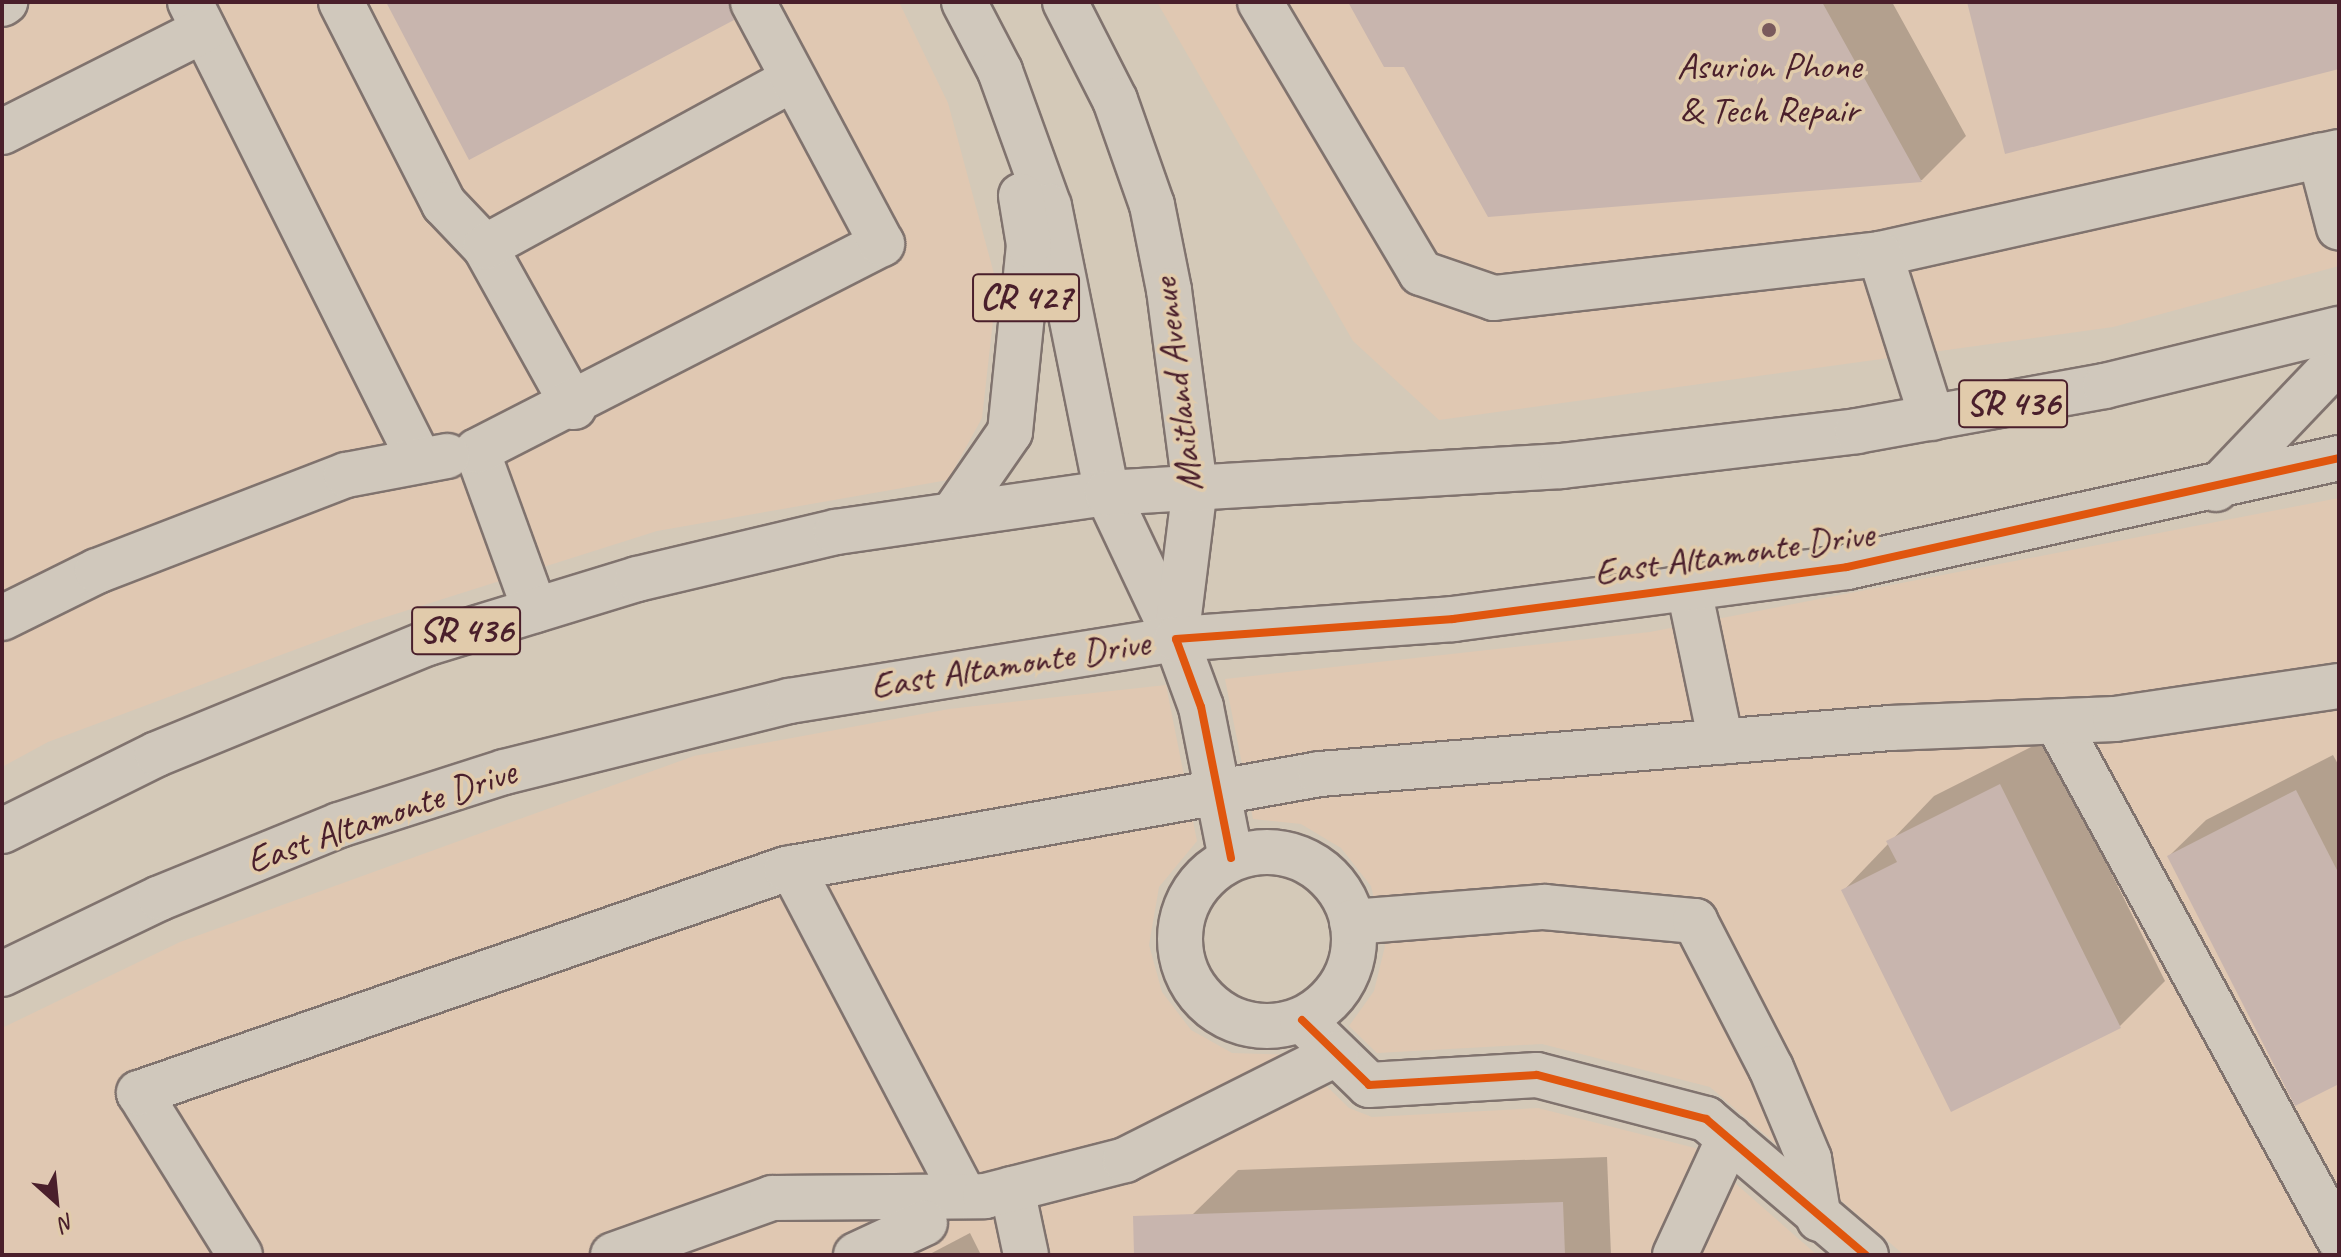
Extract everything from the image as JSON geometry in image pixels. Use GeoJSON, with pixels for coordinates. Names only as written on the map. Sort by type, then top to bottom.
{"type":"FeatureCollection","features":[{"type":"Feature","properties":{"kind":"main road"},"geometry":{"type":"LineString","coordinates":[[341,2],[444,204],[485,247],[574,407]]}},
{"type":"Feature","properties":{"kind":"main road"},"geometry":{"type":"LineString","coordinates":[[2,618],[97,571],[346,475],[477,451],[574,407],[882,244],[753,2]]}},
{"type":"Feature","properties":{"kind":"main road","name":"Maitland Avenue"},"geometry":{"type":"LineString","coordinates":[[964,2],[1000,71],[1049,206],[1107,493],[1176,639]]}},
{"type":"Feature","properties":{"kind":"main road","name":"Maitland Avenue"},"geometry":{"type":"LineString","coordinates":[[1065,2],[1115,100],[1152,205],[1195,487],[1176,639]]}},
{"type":"Feature","properties":{"kind":"main road"},"geometry":{"type":"LineString","coordinates":[[1260,2],[1399,243],[1421,273],[1452,289],[1494,298],[1880,254],[2329,154],[2339,228]]}},
{"type":"Feature","properties":{"kind":"main road"},"geometry":{"type":"LineString","coordinates":[[2,132],[197,16],[420,461]]}},
{"type":"Feature","properties":{"kind":"main road","name":"CR 427"},"geometry":{"type":"LineString","coordinates":[[956,510],[1010,432],[1023,350],[1029,245],[1000,71]]}},
{"type":"Feature","properties":{"kind":"main road"},"geometry":{"type":"LineString","coordinates":[[485,247],[793,79]]}},
{"type":"Feature","properties":{"kind":"main road"},"geometry":{"type":"LineString","coordinates":[[1880,254],[1932,418]]}},
{"type":"Feature","properties":{"kind":"main road","name":"SR 436"},"geometry":{"type":"LineString","coordinates":[[2,831],[250,714],[535,610],[750,551],[956,510],[1107,493],[1576,464],[1932,418],[2105,386],[2339,329]]}},
{"type":"Feature","properties":{"kind":"main road"},"geometry":{"type":"LineString","coordinates":[[2214,491],[2339,360]]}},
{"type":"Feature","properties":{"kind":"main road"},"geometry":{"type":"LineString","coordinates":[[477,451],[535,610]]}},
{"type":"Feature","properties":{"kind":"main road","name":"East Altamonte Drive"},"geometry":{"type":"LineString","coordinates":[[2,974],[255,858],[504,772],[789,701],[1176,639],[1453,619],[1689,589],[1917,554],[2214,491],[2339,458]]}},
{"type":"Feature","properties":{"kind":"main road"},"geometry":{"type":"LineString","coordinates":[[1689,589],[1721,742]]}},
{"type":"Feature","properties":{"kind":"main road"},"geometry":{"type":"LineString","coordinates":[[1176,639],[1201,707],[1231,858]]}},
{"type":"Feature","properties":{"kind":"main road"},"geometry":{"type":"LineString","coordinates":[[240,1255],[139,1093],[792,868],[1217,787],[1721,742],[2057,722],[2339,686]]}},
{"type":"Feature","properties":{"kind":"main road"},"geometry":{"type":"LineString","coordinates":[[2057,722],[2339,1239]]}},
{"type":"Feature","properties":{"kind":"main road"},"geometry":{"type":"LineString","coordinates":[[1265,850],[1299,856],[1328,875],[1352,922],[1349,971],[1330,999],[1302,1020],[1268,1027],[1234,1021],[1205,1003],[1185,974],[1178,941],[1184,907],[1203,877],[1231,858],[1265,850]]}},
{"type":"Feature","properties":{"kind":"main road"},"geometry":{"type":"LineString","coordinates":[[792,868],[964,1196]]}},
{"type":"Feature","properties":{"kind":"main road"},"geometry":{"type":"LineString","coordinates":[[1352,922],[1544,907],[1695,921],[1782,1094],[1809,1159],[1819,1219]]}},
{"type":"Feature","properties":{"kind":"main road"},"geometry":{"type":"LineString","coordinates":[[1302,1020],[1369,1085],[1537,1075],[1706,1119],[1819,1219],[1866,1255]]}},
{"type":"Feature","properties":{"kind":"main road"},"geometry":{"type":"LineString","coordinates":[[856,1255],[925,1224],[964,1196],[1012,1189],[1125,1160],[1336,1054]]}},
{"type":"Feature","properties":{"kind":"main road"},"geometry":{"type":"LineString","coordinates":[[1675,1255],[1729,1138]]}},
{"type":"Feature","properties":{"kind":"main road"},"geometry":{"type":"LineString","coordinates":[[1012,1189],[1026,1255]]}},
{"type":"Feature","properties":{"kind":"main road"},"geometry":{"type":"LineString","coordinates":[[613,1255],[772,1198],[925,1224]]}},
{"type":"Feature","properties":{"kind":"shaded area"},"geometry":{"type":"Polygon","coordinates":[[[2,2],[899,2],[948,103],[997,285],[982,418],[948,480],[657,531],[364,624],[48,742],[2,767],[2,2]]]}},
{"type":"Feature","properties":{"kind":"shaded area"},"geometry":{"type":"Polygon","coordinates":[[[1157,2],[2339,2],[2339,266],[2113,327],[1439,420],[1353,341],[1157,2]]]}},
{"type":"Feature","properties":{"kind":"shaded area"},"geometry":{"type":"Polygon","coordinates":[[[2339,498],[2339,1255],[1904,1255],[1710,1087],[1542,1044],[1377,1053],[1349,1026],[1374,991],[1385,946],[1371,886],[1341,848],[1301,824],[1253,819],[1225,679],[1650,632],[2339,498]]]}},
{"type":"Feature","properties":{"kind":"shaded area"},"geometry":{"type":"Polygon","coordinates":[[[1166,685],[1197,841],[1159,887],[1149,945],[1162,992],[1191,1030],[1232,1053],[1295,1055],[1349,1108],[1372,1117],[1538,1108],[1695,1148],[1817,1255],[2,1255],[2,1028],[180,942],[694,756],[949,709],[1166,685]]]}},
{"type":"Feature","properties":{"kind":"building"},"geometry":{"type":"Polygon","coordinates":[[[386,2],[728,2],[734,20],[469,160],[386,2]]]}},
{"type":"Feature","properties":{"kind":"building"},"geometry":{"type":"Polygon","coordinates":[[[1348,2],[1822,2],[1922,182],[1488,217],[1404,67],[1384,67],[1348,2]]]}},
{"type":"Feature","properties":{"kind":"building"},"geometry":{"type":"Polygon","coordinates":[[[1967,2],[2339,2],[2339,69],[2005,154],[1967,2]]]}},
{"type":"Feature","properties":{"kind":"building"},"geometry":{"type":"Polygon","coordinates":[[[2000,784],[2121,1028],[1951,1112],[1841,890],[1897,862],[1886,841],[2000,784]]]}},
{"type":"Feature","properties":{"kind":"building"},"geometry":{"type":"Polygon","coordinates":[[[2296,790],[2339,874],[2339,1084],[2295,1106],[2167,856],[2296,790]]]}},
{"type":"Feature","properties":{"kind":"building"},"geometry":{"type":"Polygon","coordinates":[[[1563,1202],[1565,1255],[1134,1255],[1133,1216],[1563,1202]]]}},
{"type":"Feature","properties":{"kind":"cycle path"},"geometry":{"type":"LineString","coordinates":[[1231,858],[1201,707],[1176,639],[1453,619],[1847,567],[2339,458]]}},
{"type":"Feature","properties":{"kind":"cycle path"},"geometry":{"type":"LineString","coordinates":[[1302,1020],[1369,1085],[1537,1075],[1706,1119],[1866,1255]]}},
{"type":"Feature","properties":{"kind":"place","name":"Asurion Phone & Tech Repair"},"geometry":{"type":"Point","coordinates":[1769,30]}}]}
